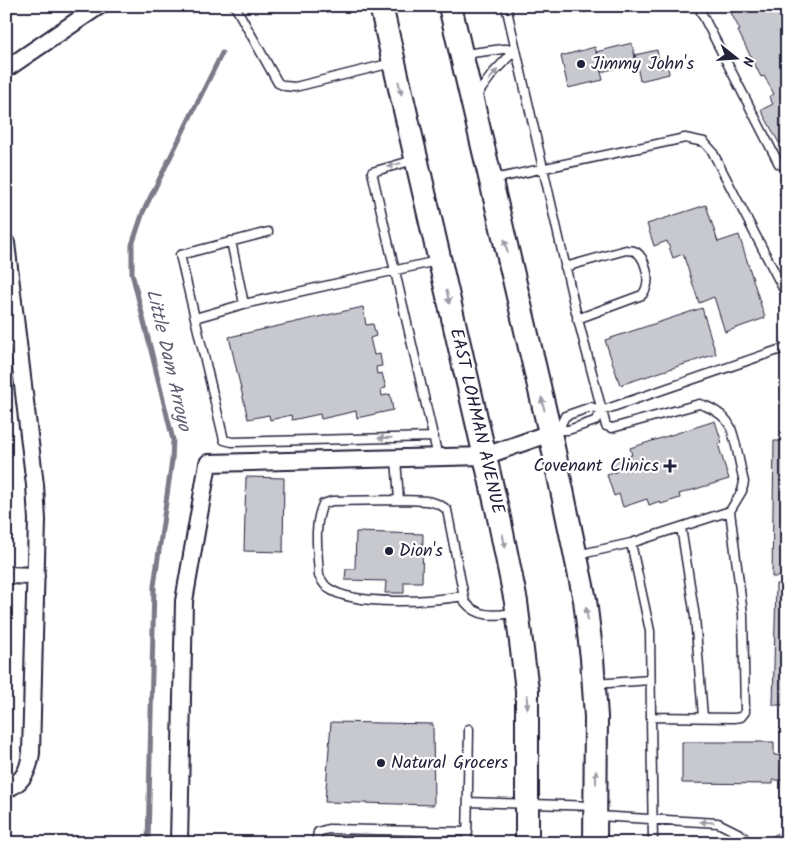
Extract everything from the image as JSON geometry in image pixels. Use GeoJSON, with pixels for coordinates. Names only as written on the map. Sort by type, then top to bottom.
{"type":"FeatureCollection","features":[{"type":"Feature","properties":{"kind":"main road","name":"EAST LOHMAN AVENUE"},"geometry":{"type":"LineString","coordinates":[[381,6],[504,543],[518,613],[527,690],[527,843]]}},
{"type":"Feature","properties":{"kind":"main road"},"geometry":{"type":"LineString","coordinates":[[450,6],[490,180],[554,431],[577,556],[587,615],[594,684],[595,843]]}},
{"type":"Feature","properties":{"kind":"street"},"geometry":{"type":"LineString","coordinates":[[6,69],[99,6]]}},
{"type":"Feature","properties":{"kind":"street"},"geometry":{"type":"LineString","coordinates":[[6,243],[12,344],[37,502],[30,760],[26,774],[22,779],[6,789]]}},
{"type":"Feature","properties":{"kind":"street"},"geometry":{"type":"LineString","coordinates":[[179,843],[184,601],[208,463],[484,456],[554,431]]}},
{"type":"Feature","properties":{"kind":"street"},"geometry":{"type":"LineString","coordinates":[[6,575],[36,576]]}},
{"type":"Feature","properties":{"kind":"lane"},"geometry":{"type":"LineString","coordinates":[[235,6],[278,83],[285,86],[295,87],[394,62]]}},
{"type":"Feature","properties":{"kind":"lane"},"geometry":{"type":"LineString","coordinates":[[506,6],[577,318],[606,426],[608,428],[698,404],[708,407],[730,424],[744,482],[742,491],[730,511],[743,614],[745,712],[741,717],[734,718],[651,717]]}},
{"type":"Feature","properties":{"kind":"lane"},"geometry":{"type":"LineString","coordinates":[[701,6],[701,12],[779,164],[787,166]]}},
{"type":"Feature","properties":{"kind":"lane"},"geometry":{"type":"LineString","coordinates":[[461,54],[503,49],[516,50]]}},
{"type":"Feature","properties":{"kind":"lane"},"geometry":{"type":"LineString","coordinates":[[472,102],[494,72],[516,50]]}},
{"type":"Feature","properties":{"kind":"lane"},"geometry":{"type":"LineString","coordinates":[[490,180],[685,138],[704,142],[712,151],[787,296]]}},
{"type":"Feature","properties":{"kind":"lane"},"geometry":{"type":"LineString","coordinates":[[416,159],[372,172],[438,457]]}},
{"type":"Feature","properties":{"kind":"lane"},"geometry":{"type":"LineString","coordinates":[[268,232],[180,255],[224,440],[232,442],[434,437]]}},
{"type":"Feature","properties":{"kind":"lane"},"geometry":{"type":"LineString","coordinates":[[231,241],[244,304]]}},
{"type":"Feature","properties":{"kind":"lane"},"geometry":{"type":"LineString","coordinates":[[565,267],[626,250],[635,251],[646,267],[648,280],[642,295],[577,318]]}},
{"type":"Feature","properties":{"kind":"lane"},"geometry":{"type":"LineString","coordinates":[[195,318],[244,304],[440,260]]}},
{"type":"Feature","properties":{"kind":"lane"},"geometry":{"type":"LineString","coordinates":[[554,431],[568,430],[595,421],[601,411],[787,347]]}},
{"type":"Feature","properties":{"kind":"lane"},"geometry":{"type":"LineString","coordinates":[[554,431],[565,416],[591,407],[601,411]]}},
{"type":"Feature","properties":{"kind":"lane"},"geometry":{"type":"LineString","coordinates":[[396,458],[399,500]]}},
{"type":"Feature","properties":{"kind":"lane"},"geometry":{"type":"LineString","coordinates":[[464,596],[426,599],[359,599],[329,588],[319,576],[317,527],[318,515],[323,504],[332,501],[399,500],[441,504],[447,510],[464,596],[465,602],[470,609],[479,614],[518,613]]}},
{"type":"Feature","properties":{"kind":"lane"},"geometry":{"type":"LineString","coordinates":[[577,556],[631,543],[730,511]]}},
{"type":"Feature","properties":{"kind":"lane"},"geometry":{"type":"LineString","coordinates":[[681,527],[695,617],[703,717]]}},
{"type":"Feature","properties":{"kind":"lane"},"geometry":{"type":"LineString","coordinates":[[631,543],[650,631],[653,843]]}},
{"type":"Feature","properties":{"kind":"lane"},"geometry":{"type":"LineString","coordinates":[[594,684],[650,680]]}},
{"type":"Feature","properties":{"kind":"lane"},"geometry":{"type":"LineString","coordinates":[[468,729],[468,843]]}},
{"type":"Feature","properties":{"kind":"lane"},"geometry":{"type":"LineString","coordinates":[[468,802],[528,803],[652,818],[718,823],[740,834],[750,843]]}},
{"type":"Feature","properties":{"kind":"lane"},"geometry":{"type":"LineString","coordinates":[[316,843],[318,832],[328,829],[468,832]]}},
{"type":"Feature","properties":{"kind":"building"},"geometry":{"type":"Polygon","coordinates":[[[582,6],[615,6],[584,13],[582,6]]]}},
{"type":"Feature","properties":{"kind":"building"},"geometry":{"type":"Polygon","coordinates":[[[745,6],[777,6],[787,26],[787,136],[784,137],[786,140],[779,143],[761,110],[773,104],[769,97],[774,94],[764,76],[761,77],[731,13],[745,6]]]}},
{"type":"Feature","properties":{"kind":"building"},"geometry":{"type":"Polygon","coordinates":[[[632,43],[636,63],[601,72],[596,52],[632,43]]]}},
{"type":"Feature","properties":{"kind":"building","name":"Jimmy John's"},"geometry":{"type":"Polygon","coordinates":[[[595,47],[603,80],[568,88],[561,56],[595,47]]]}},
{"type":"Feature","properties":{"kind":"building"},"geometry":{"type":"Polygon","coordinates":[[[657,50],[660,68],[668,67],[669,74],[640,81],[635,55],[657,50]]]}},
{"type":"Feature","properties":{"kind":"building"},"geometry":{"type":"Polygon","coordinates":[[[787,189],[787,209],[779,194],[787,189]]]}},
{"type":"Feature","properties":{"kind":"building"},"geometry":{"type":"Polygon","coordinates":[[[706,205],[718,242],[739,235],[765,318],[725,332],[714,297],[699,303],[683,254],[673,258],[667,241],[654,246],[647,224],[706,205]]]}},
{"type":"Feature","properties":{"kind":"building"},"geometry":{"type":"Polygon","coordinates":[[[363,307],[366,325],[373,324],[376,336],[370,338],[374,355],[380,354],[382,366],[376,367],[377,374],[382,373],[386,388],[381,389],[382,396],[390,394],[393,410],[357,418],[356,411],[321,419],[320,414],[292,420],[291,415],[270,420],[269,415],[248,419],[229,337],[363,307]]]}},
{"type":"Feature","properties":{"kind":"building"},"geometry":{"type":"Polygon","coordinates":[[[702,308],[716,354],[620,385],[605,340],[702,308]]]}},
{"type":"Feature","properties":{"kind":"building","name":"Covenant Clinics"},"geometry":{"type":"Polygon","coordinates":[[[715,421],[722,443],[718,444],[729,479],[679,494],[680,498],[661,504],[660,501],[649,505],[647,499],[623,507],[619,494],[614,496],[607,475],[616,472],[613,461],[632,455],[630,448],[715,421]]]}},
{"type":"Feature","properties":{"kind":"building"},"geometry":{"type":"Polygon","coordinates":[[[774,441],[787,441],[787,577],[772,577],[774,441]]]}},
{"type":"Feature","properties":{"kind":"building"},"geometry":{"type":"Polygon","coordinates":[[[246,477],[284,478],[283,552],[244,551],[246,477]]]}},
{"type":"Feature","properties":{"kind":"building","name":"Dion's"},"geometry":{"type":"Polygon","coordinates":[[[356,532],[423,534],[422,582],[404,582],[404,593],[385,593],[386,581],[345,580],[346,569],[355,569],[356,532]]]}},
{"type":"Feature","properties":{"kind":"building"},"geometry":{"type":"Polygon","coordinates":[[[776,584],[787,585],[787,705],[773,705],[776,584]]]}},
{"type":"Feature","properties":{"kind":"building","name":"Natural Grocers"},"geometry":{"type":"Polygon","coordinates":[[[331,722],[433,724],[434,805],[325,802],[331,722]]]}},
{"type":"Feature","properties":{"kind":"building"},"geometry":{"type":"Polygon","coordinates":[[[682,742],[774,742],[774,755],[787,756],[787,778],[785,780],[773,780],[773,784],[682,783],[682,742]]]}},
{"type":"Feature","properties":{"kind":"building"},"geometry":{"type":"Polygon","coordinates":[[[786,828],[778,843],[761,843],[786,828]]]}},
{"type":"Feature","properties":{"kind":"waterway","name":"Little Dam Arroyo"},"geometry":{"type":"LineString","coordinates":[[148,843],[154,586],[172,460],[173,440],[132,273],[132,245],[143,212],[222,53]]}},
{"type":"Feature","properties":{"kind":"place","name":"Jimmy John's"},"geometry":{"type":"Point","coordinates":[581,64]}},
{"type":"Feature","properties":{"kind":"place","name":"Covenant Clinics"},"geometry":{"type":"Point","coordinates":[670,466]}},
{"type":"Feature","properties":{"kind":"place","name":"Dion's"},"geometry":{"type":"Point","coordinates":[389,551]}},
{"type":"Feature","properties":{"kind":"place","name":"Natural Grocers"},"geometry":{"type":"Point","coordinates":[381,763]}}]}
